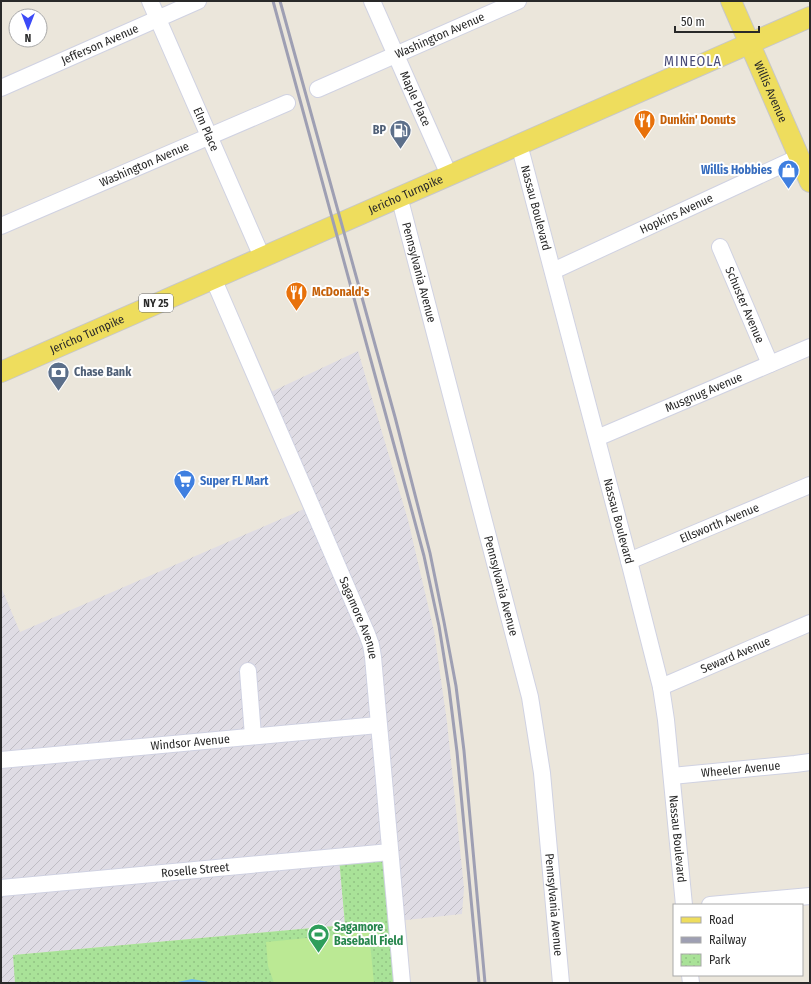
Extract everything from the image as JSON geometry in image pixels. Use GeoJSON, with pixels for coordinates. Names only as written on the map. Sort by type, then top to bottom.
{"type":"FeatureCollection","features":[{"type":"Feature","properties":{"kind":"main road","name":"Willis Avenue"},"geometry":{"type":"LineString","coordinates":[[731,1],[810,182]]}},
{"type":"Feature","properties":{"kind":"main road","name":"Jericho Turnpike"},"geometry":{"type":"LineString","coordinates":[[1,372],[399,196],[810,17]]}},
{"type":"Feature","properties":{"kind":"street","name":"Elm Place"},"geometry":{"type":"LineString","coordinates":[[150,1],[262,257]]}},
{"type":"Feature","properties":{"kind":"street","name":"Jefferson Avenue"},"geometry":{"type":"LineString","coordinates":[[1,88],[198,1]]}},
{"type":"Feature","properties":{"kind":"street","name":"Maple Place"},"geometry":{"type":"LineString","coordinates":[[372,1],[448,175]]}},
{"type":"Feature","properties":{"kind":"street","name":"Washington Avenue"},"geometry":{"type":"LineString","coordinates":[[318,89],[518,1]]}},
{"type":"Feature","properties":{"kind":"street","name":"Washington Avenue"},"geometry":{"type":"LineString","coordinates":[[1,226],[287,103]]}},
{"type":"Feature","properties":{"kind":"street","name":"Nassau Boulevard"},"geometry":{"type":"LineString","coordinates":[[519,144],[661,687],[672,776],[684,904]]}},
{"type":"Feature","properties":{"kind":"street","name":"Hopkins Avenue"},"geometry":{"type":"LineString","coordinates":[[553,271],[799,157]]}},
{"type":"Feature","properties":{"kind":"street","name":"Pennsylvania Avenue"},"geometry":{"type":"LineString","coordinates":[[399,196],[530,697],[542,773],[561,983]]}},
{"type":"Feature","properties":{"kind":"street","name":"Schuster Avenue"},"geometry":{"type":"LineString","coordinates":[[720,246],[770,364]]}},
{"type":"Feature","properties":{"kind":"street","name":"Sagamore Avenue"},"geometry":{"type":"LineString","coordinates":[[213,278],[369,640],[372,658],[402,983]]}},
{"type":"Feature","properties":{"kind":"street","name":"Musgnug Avenue"},"geometry":{"type":"LineString","coordinates":[[597,438],[810,347]]}},
{"type":"Feature","properties":{"kind":"street","name":"Ellsworth Avenue"},"geometry":{"type":"LineString","coordinates":[[629,562],[810,486]]}},
{"type":"Feature","properties":{"kind":"street","name":"Seward Avenue"},"geometry":{"type":"LineString","coordinates":[[661,687],[810,623]]}},
{"type":"Feature","properties":{"kind":"street"},"geometry":{"type":"LineString","coordinates":[[248,671],[252,736]]}},
{"type":"Feature","properties":{"kind":"street","name":"Windsor Avenue"},"geometry":{"type":"LineString","coordinates":[[1,760],[378,725]]}},
{"type":"Feature","properties":{"kind":"street","name":"Wheeler Avenue"},"geometry":{"type":"LineString","coordinates":[[672,776],[810,762]]}},
{"type":"Feature","properties":{"kind":"street","name":"Roselle Street"},"geometry":{"type":"LineString","coordinates":[[1,888],[390,852]]}},
{"type":"Feature","properties":{"kind":"street"},"geometry":{"type":"LineString","coordinates":[[721,904],[810,896]]}},
{"type":"Feature","properties":{"kind":"shaded area"},"geometry":{"type":"Polygon","coordinates":[[[358,351],[408,520],[434,631],[447,722],[464,888],[462,914],[397,921],[339,858],[345,925],[13,955],[15,983],[1,983],[1,587],[20,632],[304,509],[256,399],[358,351]]]}},
{"type":"Feature","properties":{"kind":"green space"},"geometry":{"type":"Polygon","coordinates":[[[389,853],[403,983],[15,983],[13,955],[345,925],[339,858],[389,853]]]}},
{"type":"Feature","properties":{"kind":"green space","name":"Sagamore Baseball Field"},"geometry":{"type":"Polygon","coordinates":[[[369,932],[374,983],[274,983],[268,966],[266,942],[369,932]]]}},
{"type":"Feature","properties":{"kind":"water"},"geometry":{"type":"Polygon","coordinates":[[[192,979],[214,983],[173,983],[192,979]]]}},
{"type":"Feature","properties":{"kind":"railway"},"geometry":{"type":"LineString","coordinates":[[273,1],[424,556],[439,626],[457,752],[479,983]]}},
{"type":"Feature","properties":{"kind":"railway"},"geometry":{"type":"LineString","coordinates":[[280,1],[395,417],[430,553],[456,686],[464,751],[485,983]]}},
{"type":"Feature","properties":{"kind":"place","name":"Dunkin' Donuts"},"geometry":{"type":"Point","coordinates":[644,140]}},
{"type":"Feature","properties":{"kind":"place","name":"BP"},"geometry":{"type":"Point","coordinates":[401,150]}},
{"type":"Feature","properties":{"kind":"place","name":"Willis Hobbies"},"geometry":{"type":"Point","coordinates":[788,190]}},
{"type":"Feature","properties":{"kind":"place","name":"McDonald's"},"geometry":{"type":"Point","coordinates":[296,312]}},
{"type":"Feature","properties":{"kind":"place","name":"Chase Bank"},"geometry":{"type":"Point","coordinates":[59,392]}},
{"type":"Feature","properties":{"kind":"place","name":"Super FL Mart"},"geometry":{"type":"Point","coordinates":[185,500]}},
{"type":"Feature","properties":{"kind":"place","name":"Sagamore Baseball Field"},"geometry":{"type":"Point","coordinates":[319,954]}},
{"type":"Feature","properties":{"kind":"district","name":"MINEOLA"},"geometry":{"type":"Point","coordinates":[693,61]}}]}
